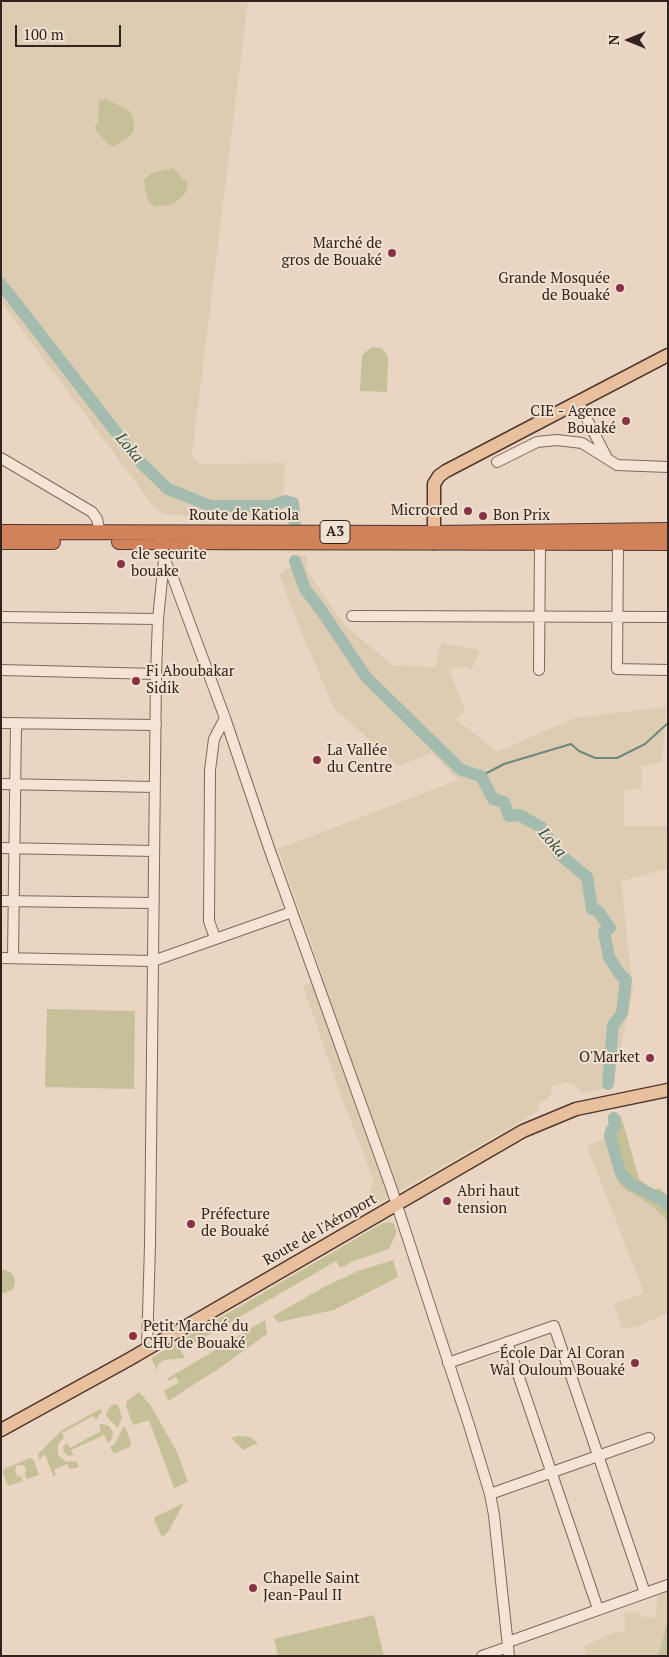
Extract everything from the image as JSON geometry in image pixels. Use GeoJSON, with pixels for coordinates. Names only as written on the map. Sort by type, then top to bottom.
{"type":"FeatureCollection","features":[{"type":"Feature","properties":{"kind":"highway","name":"Route de Katiola"},"geometry":{"type":"LineString","coordinates":[[1,542],[161,538],[434,538],[668,530]]}},
{"type":"Feature","properties":{"kind":"highway","name":"Route de Katiola"},"geometry":{"type":"LineString","coordinates":[[1,532],[100,533],[161,538]]}},
{"type":"Feature","properties":{"kind":"highway","name":"Route de Katiola"},"geometry":{"type":"LineString","coordinates":[[434,538],[540,543],[668,543]]}},
{"type":"Feature","properties":{"kind":"main road"},"geometry":{"type":"LineString","coordinates":[[434,538],[434,484],[439,476],[668,355]]}},
{"type":"Feature","properties":{"kind":"main road","name":"Route de l'Aéroport"},"geometry":{"type":"LineString","coordinates":[[1,1430],[147,1349],[523,1131],[576,1109],[668,1090]]}},
{"type":"Feature","properties":{"kind":"street"},"geometry":{"type":"LineString","coordinates":[[578,402],[609,461]]}},
{"type":"Feature","properties":{"kind":"street"},"geometry":{"type":"LineString","coordinates":[[497,462],[537,442],[557,440],[582,443],[609,461],[621,466],[668,466]]}},
{"type":"Feature","properties":{"kind":"street"},"geometry":{"type":"LineString","coordinates":[[1,458],[92,512],[97,519],[100,533]]}},
{"type":"Feature","properties":{"kind":"street"},"geometry":{"type":"LineString","coordinates":[[147,1349],[150,1245],[156,674],[158,619],[164,559],[161,538]]}},
{"type":"Feature","properties":{"kind":"street"},"geometry":{"type":"LineString","coordinates":[[539,670],[540,543]]}},
{"type":"Feature","properties":{"kind":"street"},"geometry":{"type":"LineString","coordinates":[[618,543],[618,669],[668,670]]}},
{"type":"Feature","properties":{"kind":"street"},"geometry":{"type":"LineString","coordinates":[[164,559],[173,578],[225,718],[269,848],[431,1304],[490,1494],[494,1515],[508,1648]]}},
{"type":"Feature","properties":{"kind":"street"},"geometry":{"type":"LineString","coordinates":[[352,616],[668,617]]}},
{"type":"Feature","properties":{"kind":"street"},"geometry":{"type":"LineString","coordinates":[[1,617],[158,619]]}},
{"type":"Feature","properties":{"kind":"street"},"geometry":{"type":"LineString","coordinates":[[1,670],[156,674]]}},
{"type":"Feature","properties":{"kind":"street"},"geometry":{"type":"LineString","coordinates":[[216,938],[209,921],[210,770],[214,739],[225,718]]}},
{"type":"Feature","properties":{"kind":"street"},"geometry":{"type":"LineString","coordinates":[[1,723],[156,725]]}},
{"type":"Feature","properties":{"kind":"street"},"geometry":{"type":"LineString","coordinates":[[12,958],[16,723]]}},
{"type":"Feature","properties":{"kind":"street"},"geometry":{"type":"LineString","coordinates":[[1,784],[155,786]]}},
{"type":"Feature","properties":{"kind":"street"},"geometry":{"type":"LineString","coordinates":[[1,848],[154,851]]}},
{"type":"Feature","properties":{"kind":"street"},"geometry":{"type":"LineString","coordinates":[[1,902],[154,904]]}},
{"type":"Feature","properties":{"kind":"street"},"geometry":{"type":"LineString","coordinates":[[1,958],[153,961],[292,912]]}},
{"type":"Feature","properties":{"kind":"street"},"geometry":{"type":"LineString","coordinates":[[448,1362],[554,1326],[646,1593]]}},
{"type":"Feature","properties":{"kind":"street"},"geometry":{"type":"LineString","coordinates":[[508,1342],[598,1609]]}},
{"type":"Feature","properties":{"kind":"street"},"geometry":{"type":"LineString","coordinates":[[490,1494],[649,1438]]}},
{"type":"Feature","properties":{"kind":"street"},"geometry":{"type":"LineString","coordinates":[[482,1656],[508,1648],[598,1609],[668,1585]]}},
{"type":"Feature","properties":{"kind":"shaded area"},"geometry":{"type":"Polygon","coordinates":[[[1,1],[248,1],[192,455],[200,464],[285,463],[283,507],[258,518],[170,515],[157,511],[1,302],[1,1]]]}},
{"type":"Feature","properties":{"kind":"shaded area"},"geometry":{"type":"Polygon","coordinates":[[[106,99],[130,111],[134,123],[134,130],[130,136],[114,146],[109,145],[94,128],[98,122],[99,100],[106,99]]]}},
{"type":"Feature","properties":{"kind":"shaded area"},"geometry":{"type":"Polygon","coordinates":[[[173,168],[188,184],[185,194],[173,204],[155,207],[147,198],[144,180],[152,173],[173,168]]]}},
{"type":"Feature","properties":{"kind":"shaded area"},"geometry":{"type":"Polygon","coordinates":[[[372,347],[381,348],[388,357],[387,392],[360,391],[362,355],[372,347]]]}},
{"type":"Feature","properties":{"kind":"shaded area"},"geometry":{"type":"Polygon","coordinates":[[[291,555],[307,555],[307,571],[343,623],[392,665],[435,667],[441,643],[480,650],[471,671],[466,667],[449,669],[465,711],[456,719],[497,752],[575,718],[666,707],[662,762],[641,766],[641,789],[624,790],[624,826],[668,826],[667,869],[621,881],[633,991],[612,1087],[583,1093],[575,1086],[566,1082],[551,1087],[551,1095],[539,1104],[537,1112],[377,1204],[369,1194],[374,1181],[340,1093],[303,986],[323,977],[278,849],[458,780],[432,753],[399,766],[334,708],[279,574],[290,566],[291,555]]]}},
{"type":"Feature","properties":{"kind":"shaded area"},"geometry":{"type":"Polygon","coordinates":[[[47,1009],[135,1011],[134,1089],[45,1087],[47,1009]]]}},
{"type":"Feature","properties":{"kind":"shaded area"},"geometry":{"type":"Polygon","coordinates":[[[621,1116],[639,1179],[654,1190],[659,1188],[668,1196],[668,1222],[654,1207],[626,1190],[618,1182],[608,1119],[621,1116]]]}},
{"type":"Feature","properties":{"kind":"shaded area"},"geometry":{"type":"Polygon","coordinates":[[[611,1136],[618,1182],[631,1194],[654,1207],[668,1222],[668,1313],[638,1326],[622,1329],[614,1304],[644,1293],[587,1146],[611,1136]]]}},
{"type":"Feature","properties":{"kind":"shaded area"},"geometry":{"type":"Polygon","coordinates":[[[390,1222],[394,1224],[396,1234],[389,1249],[340,1268],[336,1261],[181,1351],[185,1358],[160,1362],[157,1367],[158,1372],[151,1358],[383,1223],[390,1222]]]}},
{"type":"Feature","properties":{"kind":"shaded area"},"geometry":{"type":"Polygon","coordinates":[[[393,1260],[398,1277],[334,1310],[279,1322],[273,1316],[326,1286],[358,1271],[393,1260]]]}},
{"type":"Feature","properties":{"kind":"shaded area"},"geometry":{"type":"Polygon","coordinates":[[[1,1269],[11,1272],[15,1279],[12,1290],[4,1293],[1,1293],[1,1269]]]}},
{"type":"Feature","properties":{"kind":"shaded area"},"geometry":{"type":"Polygon","coordinates":[[[265,1320],[267,1334],[224,1365],[168,1400],[164,1391],[179,1382],[176,1377],[168,1381],[167,1379],[265,1320]]]}},
{"type":"Feature","properties":{"kind":"shaded area"},"geometry":{"type":"Polygon","coordinates":[[[139,1392],[151,1406],[177,1452],[188,1482],[174,1488],[149,1420],[133,1425],[126,1406],[127,1401],[139,1392]]]}},
{"type":"Feature","properties":{"kind":"shaded area"},"geometry":{"type":"Polygon","coordinates":[[[114,1404],[118,1405],[122,1417],[118,1428],[106,1416],[108,1409],[114,1404]]]}},
{"type":"Feature","properties":{"kind":"shaded area"},"geometry":{"type":"Polygon","coordinates":[[[100,1409],[102,1411],[96,1420],[93,1416],[62,1433],[64,1437],[58,1445],[58,1455],[66,1462],[76,1461],[79,1467],[70,1469],[67,1464],[54,1470],[56,1475],[53,1476],[45,1454],[39,1460],[38,1454],[61,1431],[100,1409]]]}},
{"type":"Feature","properties":{"kind":"shaded area"},"geometry":{"type":"Polygon","coordinates":[[[99,1425],[109,1426],[113,1433],[108,1443],[104,1435],[71,1450],[73,1455],[68,1456],[64,1452],[63,1447],[67,1443],[70,1448],[101,1431],[99,1425]]]}},
{"type":"Feature","properties":{"kind":"shaded area"},"geometry":{"type":"Polygon","coordinates":[[[123,1427],[125,1427],[131,1446],[114,1454],[110,1447],[115,1444],[123,1427]]]}},
{"type":"Feature","properties":{"kind":"shaded area"},"geometry":{"type":"Polygon","coordinates":[[[238,1436],[250,1437],[258,1443],[243,1450],[231,1438],[238,1436]]]}},
{"type":"Feature","properties":{"kind":"shaded area"},"geometry":{"type":"Polygon","coordinates":[[[30,1458],[34,1460],[39,1475],[27,1479],[25,1475],[26,1468],[23,1465],[18,1465],[15,1472],[23,1481],[8,1486],[3,1472],[4,1469],[30,1458]]]}},
{"type":"Feature","properties":{"kind":"shaded area"},"geometry":{"type":"Polygon","coordinates":[[[184,1503],[168,1532],[162,1537],[154,1519],[155,1517],[184,1503]]]}},
{"type":"Feature","properties":{"kind":"shaded area"},"geometry":{"type":"Polygon","coordinates":[[[668,1587],[668,1620],[658,1656],[586,1656],[584,1646],[616,1632],[625,1631],[625,1613],[639,1612],[639,1616],[656,1618],[658,1591],[668,1587]]]}},
{"type":"Feature","properties":{"kind":"shaded area"},"geometry":{"type":"Polygon","coordinates":[[[374,1615],[384,1656],[278,1656],[274,1639],[374,1615]]]}},
{"type":"Feature","properties":{"kind":"shaded area"},"geometry":{"type":"Polygon","coordinates":[[[668,1620],[668,1656],[658,1656],[668,1620]]]}},
{"type":"Feature","properties":{"kind":"waterway","name":"Loka"},"geometry":{"type":"LineString","coordinates":[[1,284],[137,459],[168,489],[211,506],[271,506],[286,501],[293,503],[295,525]]}},
{"type":"Feature","properties":{"kind":"waterway","name":"Loka"},"geometry":{"type":"LineString","coordinates":[[295,561],[305,589],[366,677],[461,770],[481,776],[493,799],[504,802],[509,816],[519,815],[541,827],[559,854],[587,877],[592,909],[598,911],[610,928],[604,932],[609,957],[626,980],[622,1013],[613,1025],[608,1084]]}},
{"type":"Feature","properties":{"kind":"waterway"},"geometry":{"type":"LineString","coordinates":[[481,776],[504,764],[571,744],[579,751],[595,758],[617,758],[645,744],[668,723]]}},
{"type":"Feature","properties":{"kind":"waterway","name":"Loka"},"geometry":{"type":"LineString","coordinates":[[614,1118],[615,1126],[610,1136],[621,1174],[631,1184],[665,1201],[668,1206]]}},
{"type":"Feature","properties":{"kind":"place","name":"Marché de gros de Bouaké"},"geometry":{"type":"Point","coordinates":[392,253]}},
{"type":"Feature","properties":{"kind":"place","name":"Grande Mosquée de Bouaké"},"geometry":{"type":"Point","coordinates":[620,288]}},
{"type":"Feature","properties":{"kind":"place","name":"CIE - Agence Bouaké"},"geometry":{"type":"Point","coordinates":[626,421]}},
{"type":"Feature","properties":{"kind":"place","name":"Microcred"},"geometry":{"type":"Point","coordinates":[468,511]}},
{"type":"Feature","properties":{"kind":"place","name":"Bon Prix"},"geometry":{"type":"Point","coordinates":[483,516]}},
{"type":"Feature","properties":{"kind":"place","name":"cle securite bouake"},"geometry":{"type":"Point","coordinates":[121,564]}},
{"type":"Feature","properties":{"kind":"place","name":"Fi Aboubakar Sidik"},"geometry":{"type":"Point","coordinates":[136,681]}},
{"type":"Feature","properties":{"kind":"place","name":"La Vallée du Centre"},"geometry":{"type":"Point","coordinates":[317,760]}},
{"type":"Feature","properties":{"kind":"place","name":"O'Market"},"geometry":{"type":"Point","coordinates":[650,1058]}},
{"type":"Feature","properties":{"kind":"place","name":"Abri haut tension"},"geometry":{"type":"Point","coordinates":[447,1201]}},
{"type":"Feature","properties":{"kind":"place","name":"Préfecture de Bouaké"},"geometry":{"type":"Point","coordinates":[191,1224]}},
{"type":"Feature","properties":{"kind":"place","name":"Petit Marché du CHU de Bouaké"},"geometry":{"type":"Point","coordinates":[133,1336]}},
{"type":"Feature","properties":{"kind":"place","name":"École Dar Al Coran Wal Ouloum Bouaké"},"geometry":{"type":"Point","coordinates":[635,1363]}},
{"type":"Feature","properties":{"kind":"place","name":"Chapelle Saint Jean-Paul II"},"geometry":{"type":"Point","coordinates":[253,1588]}}]}
